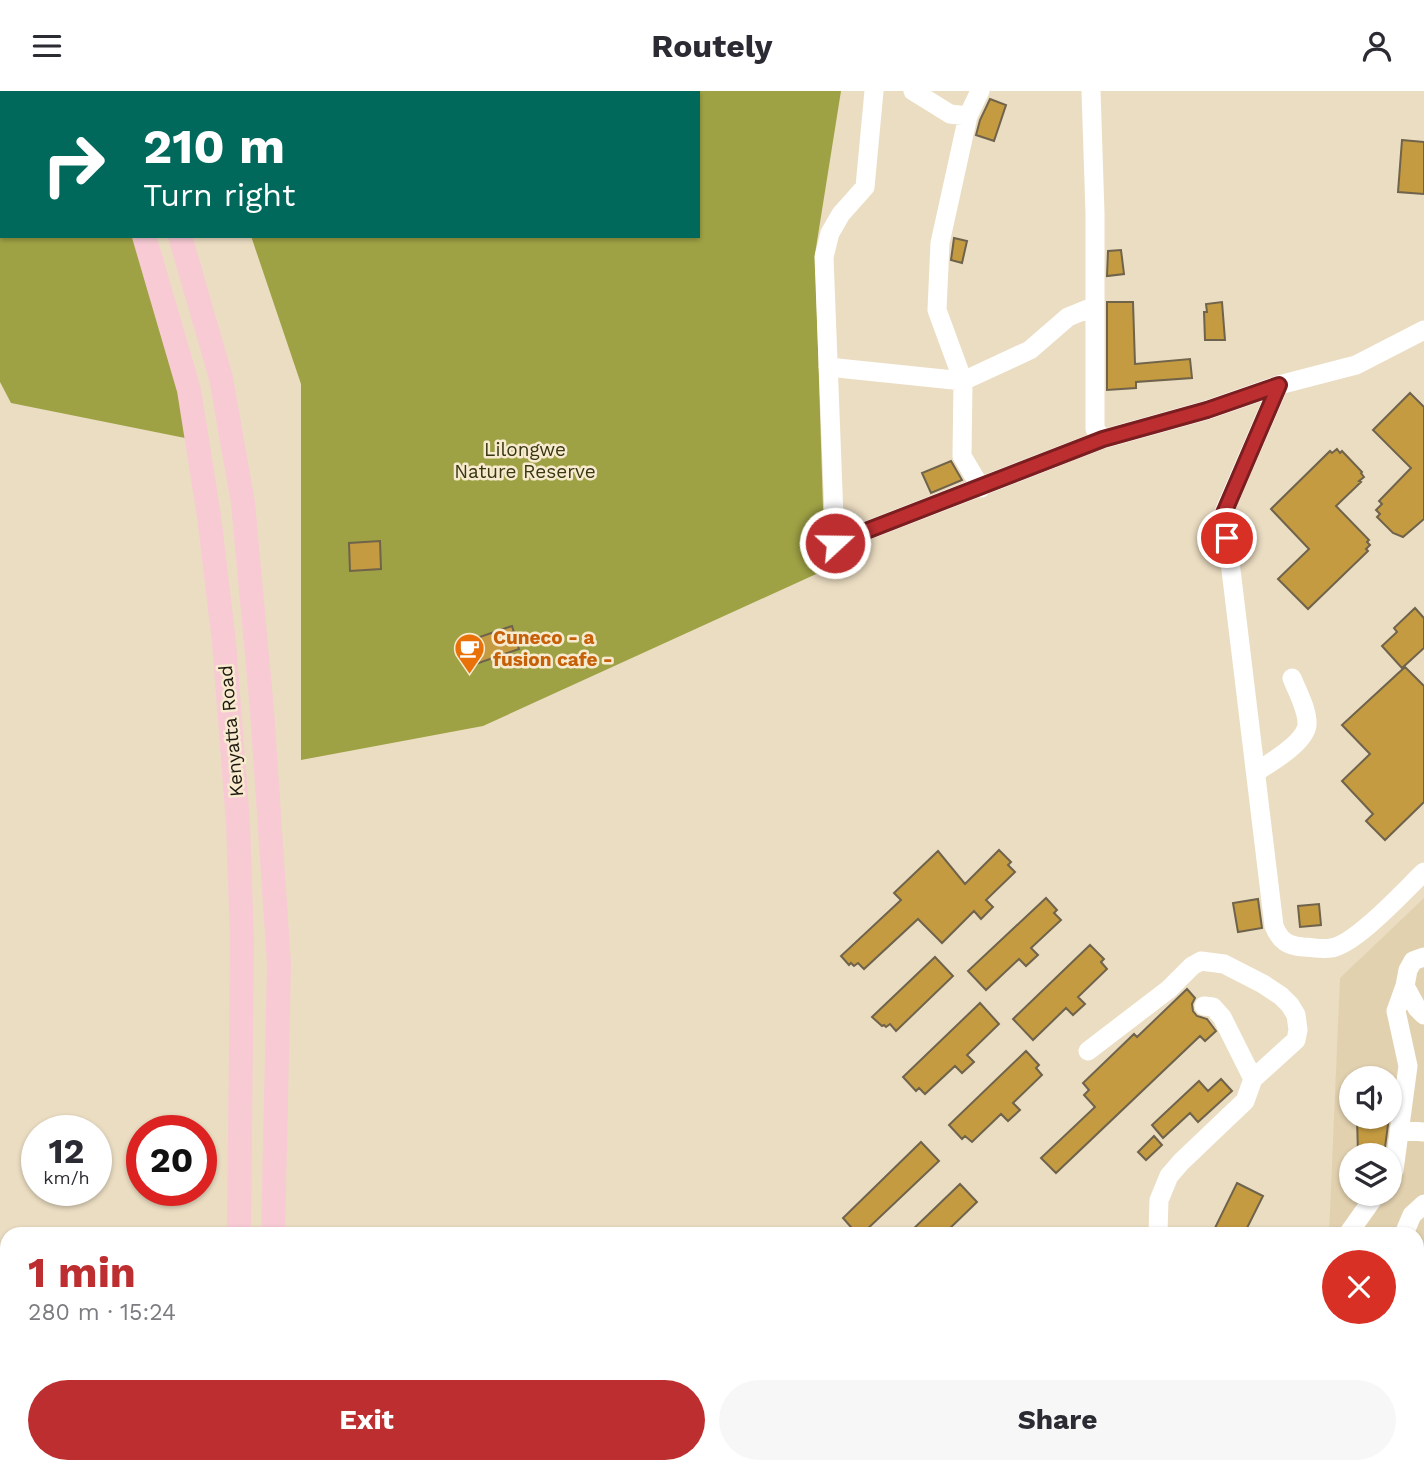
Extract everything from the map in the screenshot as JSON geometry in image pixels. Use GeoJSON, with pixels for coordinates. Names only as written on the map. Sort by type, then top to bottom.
{"type":"FeatureCollection","features":[{"type":"Feature","properties":{"kind":"main road","name":"Kenyatta Road"},"geometry":{"type":"LineString","coordinates":[[145,238],[189,390],[209,516],[224,642],[238,823],[242,940],[239,1227]]}},
{"type":"Feature","properties":{"kind":"main road","name":"Kenyatta Road"},"geometry":{"type":"LineString","coordinates":[[181,238],[220,378],[243,503],[262,710],[279,964],[273,1227]]}},
{"type":"Feature","properties":{"kind":"street"},"geometry":{"type":"LineString","coordinates":[[874,91],[865,187],[841,214],[830,233],[824,257],[835,543],[1103,439],[1207,410],[1279,385],[1356,365],[1424,330]]}},
{"type":"Feature","properties":{"kind":"street"},"geometry":{"type":"LineString","coordinates":[[913,91],[950,114],[968,116]]}},
{"type":"Feature","properties":{"kind":"street"},"geometry":{"type":"LineString","coordinates":[[979,91],[968,116],[940,243],[937,310],[963,381],[962,456],[981,488]]}},
{"type":"Feature","properties":{"kind":"street"},"geometry":{"type":"LineString","coordinates":[[1091,91],[1096,429],[1103,439]]}},
{"type":"Feature","properties":{"kind":"street"},"geometry":{"type":"LineString","coordinates":[[828,367],[963,381],[1030,350],[1068,317],[1095,306]]}},
{"type":"Feature","properties":{"kind":"street"},"geometry":{"type":"LineString","coordinates":[[1279,385],[1224,513],[1274,926],[1278,935],[1291,946],[1331,949],[1358,934],[1424,872]]}},
{"type":"Feature","properties":{"kind":"street"},"geometry":{"type":"LineString","coordinates":[[1256,772],[1283,755],[1303,735],[1307,725],[1292,678]]}},
{"type":"Feature","properties":{"kind":"street"},"geometry":{"type":"LineString","coordinates":[[1397,1143],[1408,1066],[1396,1011],[1408,969],[1413,961],[1424,957]]}},
{"type":"Feature","properties":{"kind":"street"},"geometry":{"type":"LineString","coordinates":[[1088,1051],[1169,989],[1200,961],[1224,964],[1281,996],[1296,1015],[1296,1040],[1253,1079],[1245,1101],[1181,1162],[1169,1177],[1159,1200],[1158,1227]]}},
{"type":"Feature","properties":{"kind":"street"},"geometry":{"type":"LineString","coordinates":[[1405,986],[1424,1015]]}},
{"type":"Feature","properties":{"kind":"street"},"geometry":{"type":"LineString","coordinates":[[1204,1006],[1213,1007],[1222,1017],[1253,1079]]}},
{"type":"Feature","properties":{"kind":"street"},"geometry":{"type":"LineString","coordinates":[[1399,1130],[1424,1132]]}},
{"type":"Feature","properties":{"kind":"street"},"geometry":{"type":"LineString","coordinates":[[1407,1227],[1412,1216],[1424,1204]]}},
{"type":"Feature","properties":{"kind":"street"},"geometry":{"type":"LineString","coordinates":[[1353,1227],[1368,1206]]}},
{"type":"Feature","properties":{"kind":"shaded area"},"geometry":{"type":"Polygon","coordinates":[[[1424,898],[1424,1227],[1329,1227],[1340,978],[1424,898]]]}},
{"type":"Feature","properties":{"kind":"green space","name":"Lilongwe Nature Reserve"},"geometry":{"type":"Polygon","coordinates":[[[700,91],[841,91],[815,254],[825,570],[483,726],[301,760],[301,384],[252,238],[700,238],[700,91]]]}},
{"type":"Feature","properties":{"kind":"green space"},"geometry":{"type":"Polygon","coordinates":[[[0,238],[144,238],[205,442],[11,403],[0,382],[0,238]]]}},
{"type":"Feature","properties":{"kind":"building"},"geometry":{"type":"Polygon","coordinates":[[[990,99],[1006,105],[994,141],[976,135],[990,99]]]}},
{"type":"Feature","properties":{"kind":"building"},"geometry":{"type":"Polygon","coordinates":[[[1402,140],[1424,142],[1424,194],[1398,192],[1402,140]]]}},
{"type":"Feature","properties":{"kind":"building"},"geometry":{"type":"Polygon","coordinates":[[[954,238],[967,241],[962,263],[951,260],[954,238]]]}},
{"type":"Feature","properties":{"kind":"building"},"geometry":{"type":"Polygon","coordinates":[[[1121,250],[1124,274],[1107,276],[1108,251],[1121,250]]]}},
{"type":"Feature","properties":{"kind":"building"},"geometry":{"type":"Polygon","coordinates":[[[1107,302],[1133,302],[1135,364],[1190,359],[1192,378],[1136,382],[1136,388],[1107,390],[1107,302]]]}},
{"type":"Feature","properties":{"kind":"building"},"geometry":{"type":"Polygon","coordinates":[[[1222,302],[1225,340],[1205,340],[1206,304],[1222,302]]]}},
{"type":"Feature","properties":{"kind":"building"},"geometry":{"type":"Polygon","coordinates":[[[1410,393],[1424,407],[1424,519],[1403,537],[1393,533],[1377,517],[1380,514],[1376,510],[1382,504],[1379,501],[1411,468],[1373,430],[1410,393]]]}},
{"type":"Feature","properties":{"kind":"building"},"geometry":{"type":"Polygon","coordinates":[[[1337,449],[1340,453],[1342,451],[1364,477],[1336,506],[1369,540],[1367,542],[1370,545],[1366,549],[1368,551],[1308,609],[1278,579],[1309,549],[1271,509],[1330,451],[1332,453],[1337,449]]]}},
{"type":"Feature","properties":{"kind":"building"},"geometry":{"type":"Polygon","coordinates":[[[951,461],[962,480],[931,493],[922,473],[951,461]]]}},
{"type":"Feature","properties":{"kind":"building"},"geometry":{"type":"Polygon","coordinates":[[[380,541],[381,569],[350,571],[349,543],[380,541]]]}},
{"type":"Feature","properties":{"kind":"building"},"geometry":{"type":"Polygon","coordinates":[[[1415,608],[1424,618],[1424,648],[1402,668],[1382,646],[1397,632],[1394,628],[1415,608]]]}},
{"type":"Feature","properties":{"kind":"building"},"geometry":{"type":"Polygon","coordinates":[[[512,626],[519,649],[470,666],[462,643],[512,626]]]}},
{"type":"Feature","properties":{"kind":"building"},"geometry":{"type":"Polygon","coordinates":[[[1405,667],[1424,686],[1424,802],[1385,840],[1366,821],[1373,814],[1342,781],[1370,754],[1342,725],[1405,667]]]}},
{"type":"Feature","properties":{"kind":"building"},"geometry":{"type":"Polygon","coordinates":[[[999,850],[1011,862],[1008,865],[1015,872],[986,900],[993,907],[981,919],[974,911],[942,943],[918,919],[864,969],[858,963],[849,965],[841,956],[901,900],[894,893],[938,851],[965,884],[999,850]]]}},
{"type":"Feature","properties":{"kind":"building"},"geometry":{"type":"Polygon","coordinates":[[[1046,898],[1057,910],[1054,913],[1061,920],[1031,948],[1038,955],[1026,966],[1019,959],[986,990],[968,971],[1046,898]]]}},
{"type":"Feature","properties":{"kind":"building"},"geometry":{"type":"Polygon","coordinates":[[[1258,899],[1262,928],[1238,932],[1233,903],[1258,899]]]}},
{"type":"Feature","properties":{"kind":"building"},"geometry":{"type":"Polygon","coordinates":[[[1319,904],[1321,925],[1300,927],[1298,906],[1319,904]]]}},
{"type":"Feature","properties":{"kind":"building"},"geometry":{"type":"Polygon","coordinates":[[[1090,945],[1104,959],[1101,962],[1107,969],[1078,997],[1085,1004],[1073,1015],[1066,1008],[1033,1040],[1013,1019],[1090,945]]]}},
{"type":"Feature","properties":{"kind":"building"},"geometry":{"type":"Polygon","coordinates":[[[935,957],[953,976],[896,1031],[890,1024],[882,1026],[872,1017],[935,957]]]}},
{"type":"Feature","properties":{"kind":"building"},"geometry":{"type":"Polygon","coordinates":[[[1187,989],[1195,998],[1193,1011],[1197,1016],[1207,1019],[1216,1031],[1205,1041],[1200,1036],[1056,1173],[1041,1158],[1095,1107],[1084,1095],[1089,1090],[1083,1083],[1134,1034],[1137,1037],[1187,989]]]}},
{"type":"Feature","properties":{"kind":"building"},"geometry":{"type":"Polygon","coordinates":[[[980,1003],[999,1024],[967,1055],[974,1062],[962,1073],[955,1066],[925,1094],[919,1088],[916,1091],[903,1077],[980,1003]]]}},
{"type":"Feature","properties":{"kind":"building"},"geometry":{"type":"Polygon","coordinates":[[[1026,1051],[1039,1065],[1036,1068],[1042,1075],[1013,1103],[1020,1110],[1008,1121],[1001,1114],[972,1142],[965,1136],[962,1139],[949,1125],[1026,1051]]]}},
{"type":"Feature","properties":{"kind":"building"},"geometry":{"type":"Polygon","coordinates":[[[1221,1079],[1232,1091],[1198,1122],[1190,1113],[1163,1138],[1152,1125],[1199,1081],[1208,1091],[1221,1079]]]}},
{"type":"Feature","properties":{"kind":"building"},"geometry":{"type":"Polygon","coordinates":[[[1357,1129],[1387,1129],[1386,1143],[1358,1143],[1357,1129]]]}},
{"type":"Feature","properties":{"kind":"building"},"geometry":{"type":"Polygon","coordinates":[[[1154,1136],[1162,1145],[1146,1160],[1138,1152],[1154,1136]]]}},
{"type":"Feature","properties":{"kind":"building"},"geometry":{"type":"Polygon","coordinates":[[[921,1142],[939,1161],[869,1227],[851,1227],[843,1218],[921,1142]]]}},
{"type":"Feature","properties":{"kind":"building"},"geometry":{"type":"Polygon","coordinates":[[[1237,1183],[1263,1196],[1248,1227],[1215,1227],[1237,1183]]]}},
{"type":"Feature","properties":{"kind":"building"},"geometry":{"type":"Polygon","coordinates":[[[960,1184],[977,1202],[951,1227],[915,1227],[960,1184]]]}},
{"type":"Feature","properties":{"kind":"place","name":"Cuneco - a fusion cafe -"},"geometry":{"type":"Point","coordinates":[470,675]}},
{"type":"Feature","properties":{"kind":"route"},"geometry":{"type":"LineString","coordinates":[[835,543],[1103,439],[1207,410],[1279,385],[1224,513],[1227,538]]}}]}
